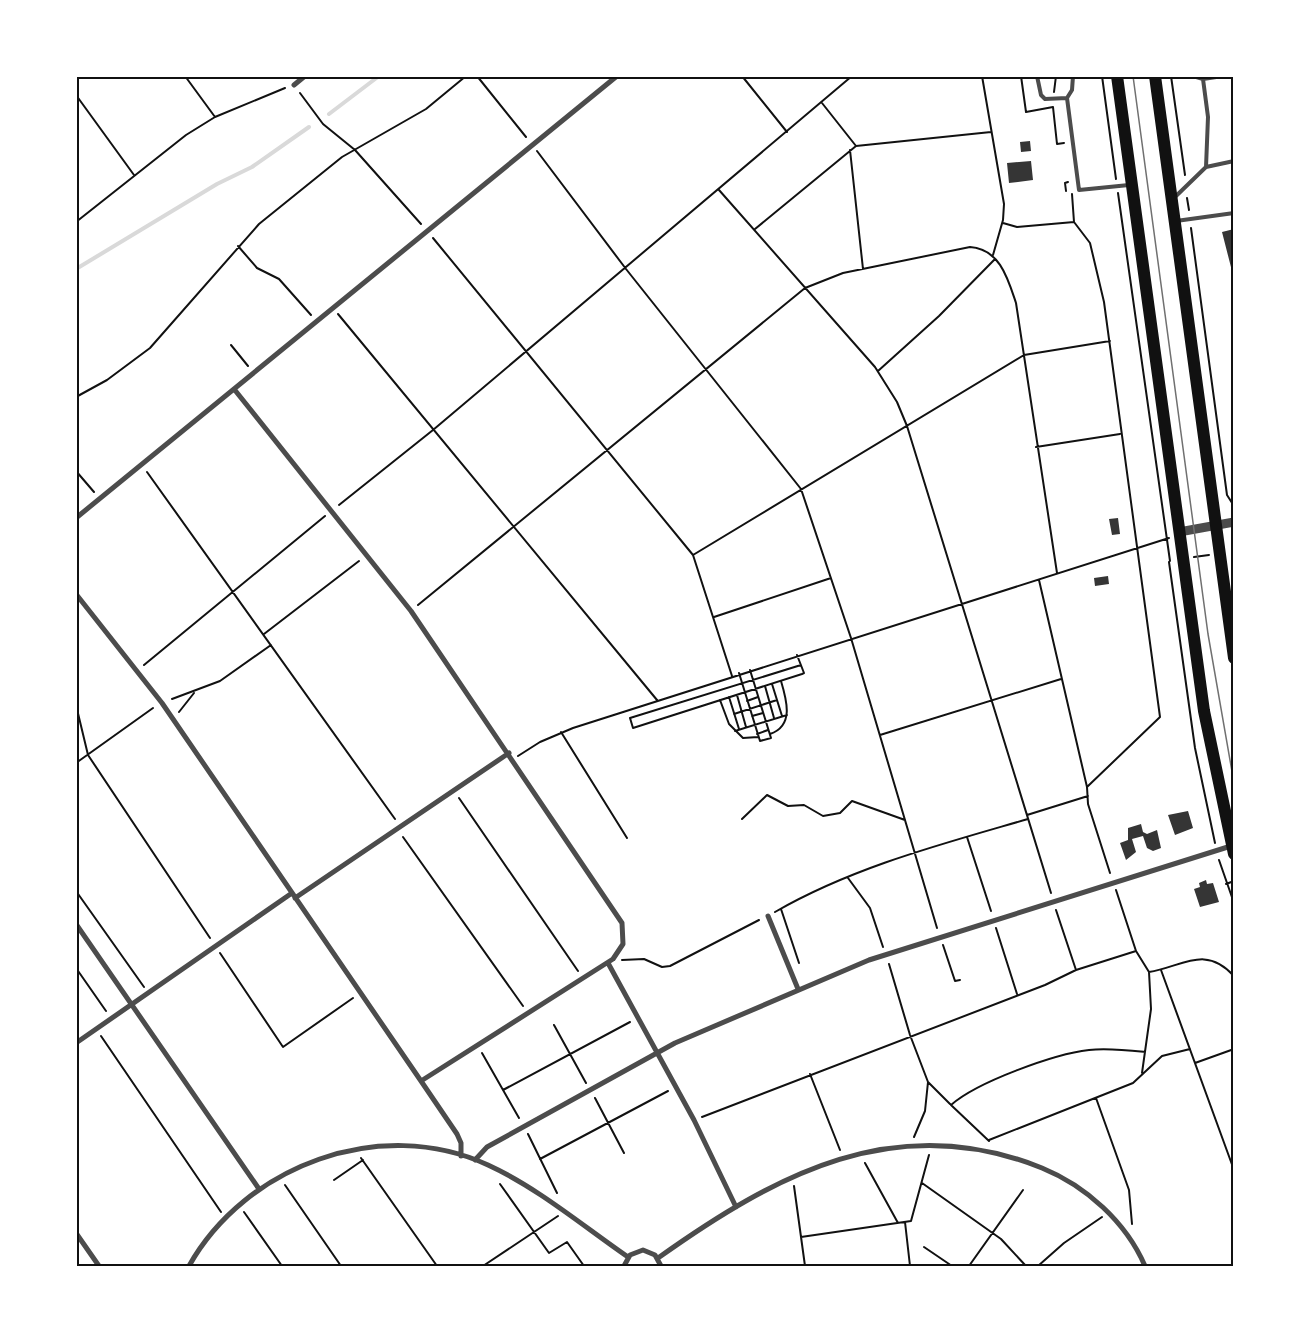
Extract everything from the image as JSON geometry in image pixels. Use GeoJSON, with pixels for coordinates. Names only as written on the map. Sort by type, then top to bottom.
{"type":"FeatureCollection","features":[{"type":"Feature","properties":{"kind":"main road"},"geometry":{"type":"LineString","coordinates":[[1117,76],[1204,711],[1232,850]]}},
{"type":"Feature","properties":{"kind":"main road"},"geometry":{"type":"LineString","coordinates":[[1155,76],[1233,658]]}},
{"type":"Feature","properties":{"kind":"street"},"geometry":{"type":"LineString","coordinates":[[294,85],[305,76]]}},
{"type":"Feature","properties":{"kind":"street"},"geometry":{"type":"LineString","coordinates":[[76,518],[617,76]]}},
{"type":"Feature","properties":{"kind":"street"},"geometry":{"type":"LineString","coordinates":[[234,389],[411,611],[622,923],[623,944],[610,962],[421,1081]]}},
{"type":"Feature","properties":{"kind":"street"},"geometry":{"type":"LineString","coordinates":[[1179,532],[1233,522]]}},
{"type":"Feature","properties":{"kind":"street"},"geometry":{"type":"LineString","coordinates":[[76,594],[138,670],[361,993],[457,1134],[461,1143],[461,1156]]}},
{"type":"Feature","properties":{"kind":"street"},"geometry":{"type":"LineString","coordinates":[[76,1043],[216,946],[399,828],[509,753]]}},
{"type":"Feature","properties":{"kind":"street"},"geometry":{"type":"LineString","coordinates":[[475,1160],[487,1147],[675,1043],[798,989],[886,954],[940,936],[1215,850],[1232,850]]}},
{"type":"Feature","properties":{"kind":"street"},"geometry":{"type":"LineString","coordinates":[[768,916],[798,989]]}},
{"type":"Feature","properties":{"kind":"street"},"geometry":{"type":"LineString","coordinates":[[76,924],[259,1189]]}},
{"type":"Feature","properties":{"kind":"street"},"geometry":{"type":"LineString","coordinates":[[610,962],[694,1120],[736,1207]]}},
{"type":"Feature","properties":{"kind":"street"},"geometry":{"type":"LineString","coordinates":[[658,1258],[701,1227],[793,1177],[859,1153],[911,1145],[932,1145],[992,1152],[1029,1163],[1061,1177],[1108,1212],[1134,1245],[1144,1266]]}},
{"type":"Feature","properties":{"kind":"street"},"geometry":{"type":"LineString","coordinates":[[189,1266],[224,1217],[259,1189],[293,1169],[355,1150],[411,1147],[475,1160],[509,1176],[628,1257]]}},
{"type":"Feature","properties":{"kind":"street"},"geometry":{"type":"LineString","coordinates":[[76,1233],[99,1266]]}},
{"type":"Feature","properties":{"kind":"street"},"geometry":{"type":"LineString","coordinates":[[624,1266],[628,1257],[643,1250],[658,1258],[661,1266]]}},
{"type":"Feature","properties":{"kind":"lane"},"geometry":{"type":"LineString","coordinates":[[1037,76],[1041,95],[1045,99],[1067,98]]}},
{"type":"Feature","properties":{"kind":"lane"},"geometry":{"type":"LineString","coordinates":[[1073,76],[1072,90],[1067,98],[1079,190],[1131,185]]}},
{"type":"Feature","properties":{"kind":"lane"},"geometry":{"type":"LineString","coordinates":[[1193,76],[1203,79],[1223,76]]}},
{"type":"Feature","properties":{"kind":"lane"},"geometry":{"type":"LineString","coordinates":[[1203,79],[1208,117],[1206,167]]}},
{"type":"Feature","properties":{"kind":"lane"},"geometry":{"type":"LineString","coordinates":[[1172,200],[1206,167],[1233,161]]}},
{"type":"Feature","properties":{"kind":"lane"},"geometry":{"type":"LineString","coordinates":[[1175,221],[1233,213]]}},
{"type":"Feature","properties":{"kind":"path"},"geometry":{"type":"LineString","coordinates":[[184,76],[215,117]]}},
{"type":"Feature","properties":{"kind":"path"},"geometry":{"type":"LineString","coordinates":[[76,397],[106,380],[150,348],[237,246],[342,157],[426,109],[466,76]]}},
{"type":"Feature","properties":{"kind":"path"},"geometry":{"type":"LineString","coordinates":[[477,76],[626,269],[801,489],[851,638],[940,936],[955,981],[960,980]]}},
{"type":"Feature","properties":{"kind":"path"},"geometry":{"type":"LineString","coordinates":[[742,76],[787,132]]}},
{"type":"Feature","properties":{"kind":"path"},"geometry":{"type":"LineString","coordinates":[[138,670],[433,430],[852,76]]}},
{"type":"Feature","properties":{"kind":"path"},"geometry":{"type":"LineString","coordinates":[[878,371],[939,316],[994,256],[1004,204],[982,76]]}},
{"type":"Feature","properties":{"kind":"path"},"geometry":{"type":"LineString","coordinates":[[1021,76],[1026,111],[1053,107],[1057,144],[1068,142]]}},
{"type":"Feature","properties":{"kind":"path"},"geometry":{"type":"LineString","coordinates":[[1101,76],[1166,539],[1171,561],[1195,748],[1215,850],[1233,903]]}},
{"type":"Feature","properties":{"kind":"path"},"geometry":{"type":"LineString","coordinates":[[1171,76],[1227,495],[1233,506]]}},
{"type":"Feature","properties":{"kind":"path"},"geometry":{"type":"LineString","coordinates":[[76,222],[186,135],[215,117],[294,85],[322,124],[355,150],[428,232],[693,555],[732,676]]}},
{"type":"Feature","properties":{"kind":"path"},"geometry":{"type":"LineString","coordinates":[[76,95],[134,175]]}},
{"type":"Feature","properties":{"kind":"path"},"geometry":{"type":"LineString","coordinates":[[822,102],[856,146]]}},
{"type":"Feature","properties":{"kind":"path"},"geometry":{"type":"LineString","coordinates":[[754,230],[856,146],[991,132]]}},
{"type":"Feature","properties":{"kind":"path"},"geometry":{"type":"LineString","coordinates":[[850,150],[863,269]]}},
{"type":"Feature","properties":{"kind":"path"},"geometry":{"type":"LineString","coordinates":[[1066,191],[1065,183],[1078,176]]}},
{"type":"Feature","properties":{"kind":"path"},"geometry":{"type":"LineString","coordinates":[[719,190],[878,371],[897,402],[907,426],[1076,970]]}},
{"type":"Feature","properties":{"kind":"path"},"geometry":{"type":"LineString","coordinates":[[1071,191],[1074,222],[1090,243],[1110,341],[1160,717],[1087,787]]}},
{"type":"Feature","properties":{"kind":"path"},"geometry":{"type":"LineString","coordinates":[[1002,223],[1017,226],[1074,222]]}},
{"type":"Feature","properties":{"kind":"path"},"geometry":{"type":"LineString","coordinates":[[237,246],[257,268],[279,279],[317,322]]}},
{"type":"Feature","properties":{"kind":"path"},"geometry":{"type":"LineString","coordinates":[[411,611],[705,368],[806,288],[829,277],[970,247],[986,250],[994,256],[1004,272],[1016,303],[1036,447],[1057,573]]}},
{"type":"Feature","properties":{"kind":"path"},"geometry":{"type":"LineString","coordinates":[[333,308],[657,700]]}},
{"type":"Feature","properties":{"kind":"path"},"geometry":{"type":"LineString","coordinates":[[693,555],[1024,355],[1110,341]]}},
{"type":"Feature","properties":{"kind":"path"},"geometry":{"type":"LineString","coordinates":[[231,345],[254,373]]}},
{"type":"Feature","properties":{"kind":"path"},"geometry":{"type":"LineString","coordinates":[[1036,447],[1121,434]]}},
{"type":"Feature","properties":{"kind":"path"},"geometry":{"type":"LineString","coordinates":[[142,465],[233,591],[528,1014]]}},
{"type":"Feature","properties":{"kind":"path"},"geometry":{"type":"LineString","coordinates":[[76,471],[99,499]]}},
{"type":"Feature","properties":{"kind":"path"},"geometry":{"type":"LineString","coordinates":[[513,759],[561,732],[739,673],[1166,539],[1179,532]]}},
{"type":"Feature","properties":{"kind":"path"},"geometry":{"type":"LineString","coordinates":[[263,634],[366,555]]}},
{"type":"Feature","properties":{"kind":"path"},"geometry":{"type":"LineString","coordinates":[[1188,558],[1214,555]]}},
{"type":"Feature","properties":{"kind":"path"},"geometry":{"type":"LineString","coordinates":[[714,617],[831,578]]}},
{"type":"Feature","properties":{"kind":"path"},"geometry":{"type":"LineString","coordinates":[[1039,580],[1088,796],[1136,951],[1149,972],[1151,1008],[1142,1075]]}},
{"type":"Feature","properties":{"kind":"path"},"geometry":{"type":"LineString","coordinates":[[797,655],[801,665],[802,674],[633,728],[630,718],[801,665]]}},
{"type":"Feature","properties":{"kind":"path"},"geometry":{"type":"LineString","coordinates":[[750,670],[770,735]]}},
{"type":"Feature","properties":{"kind":"path"},"geometry":{"type":"LineString","coordinates":[[739,673],[760,741],[771,738],[770,735],[783,727],[787,716],[782,671]]}},
{"type":"Feature","properties":{"kind":"path"},"geometry":{"type":"LineString","coordinates":[[773,674],[776,682]]}},
{"type":"Feature","properties":{"kind":"path"},"geometry":{"type":"LineString","coordinates":[[880,735],[1061,678]]}},
{"type":"Feature","properties":{"kind":"path"},"geometry":{"type":"LineString","coordinates":[[772,684],[782,717]]}},
{"type":"Feature","properties":{"kind":"path"},"geometry":{"type":"LineString","coordinates":[[765,686],[775,719]]}},
{"type":"Feature","properties":{"kind":"path"},"geometry":{"type":"LineString","coordinates":[[719,700],[720,690]]}},
{"type":"Feature","properties":{"kind":"path"},"geometry":{"type":"LineString","coordinates":[[173,720],[196,691]]}},
{"type":"Feature","properties":{"kind":"path"},"geometry":{"type":"LineString","coordinates":[[713,693],[719,700],[734,732],[742,738],[758,735],[768,730]]}},
{"type":"Feature","properties":{"kind":"path"},"geometry":{"type":"LineString","coordinates":[[736,695],[746,728]]}},
{"type":"Feature","properties":{"kind":"path"},"geometry":{"type":"LineString","coordinates":[[729,697],[740,730]]}},
{"type":"Feature","properties":{"kind":"path"},"geometry":{"type":"LineString","coordinates":[[747,701],[758,697]]}},
{"type":"Feature","properties":{"kind":"path"},"geometry":{"type":"LineString","coordinates":[[694,699],[696,708]]}},
{"type":"Feature","properties":{"kind":"path"},"geometry":{"type":"LineString","coordinates":[[734,714],[777,700]]}},
{"type":"Feature","properties":{"kind":"path"},"geometry":{"type":"LineString","coordinates":[[76,705],[88,755],[283,1047],[361,993]]}},
{"type":"Feature","properties":{"kind":"path"},"geometry":{"type":"LineString","coordinates":[[674,705],[677,714]]}},
{"type":"Feature","properties":{"kind":"path"},"geometry":{"type":"LineString","coordinates":[[666,707],[668,717]]}},
{"type":"Feature","properties":{"kind":"path"},"geometry":{"type":"LineString","coordinates":[[647,713],[650,722]]}},
{"type":"Feature","properties":{"kind":"path"},"geometry":{"type":"LineString","coordinates":[[752,716],[763,713]]}},
{"type":"Feature","properties":{"kind":"path"},"geometry":{"type":"LineString","coordinates":[[734,732],[787,716]]}},
{"type":"Feature","properties":{"kind":"path"},"geometry":{"type":"LineString","coordinates":[[561,732],[627,838]]}},
{"type":"Feature","properties":{"kind":"path"},"geometry":{"type":"LineString","coordinates":[[454,790],[584,978]]}},
{"type":"Feature","properties":{"kind":"path"},"geometry":{"type":"LineString","coordinates":[[742,819],[767,795],[788,806],[804,805],[823,816],[840,813],[852,801],[905,820]]}},
{"type":"Feature","properties":{"kind":"path"},"geometry":{"type":"LineString","coordinates":[[610,962],[644,959],[662,967],[670,966],[813,892],[915,852],[1088,796]]}},
{"type":"Feature","properties":{"kind":"path"},"geometry":{"type":"LineString","coordinates":[[848,878],[870,908],[910,1035],[928,1082],[989,1141],[992,1152]]}},
{"type":"Feature","properties":{"kind":"path"},"geometry":{"type":"LineString","coordinates":[[1226,884],[1233,881]]}},
{"type":"Feature","properties":{"kind":"path"},"geometry":{"type":"LineString","coordinates":[[76,891],[148,993]]}},
{"type":"Feature","properties":{"kind":"path"},"geometry":{"type":"LineString","coordinates":[[781,909],[799,963]]}},
{"type":"Feature","properties":{"kind":"path"},"geometry":{"type":"LineString","coordinates":[[694,1120],[1045,985],[1076,970],[1136,951]]}},
{"type":"Feature","properties":{"kind":"path"},"geometry":{"type":"LineString","coordinates":[[1149,972],[1190,959],[1205,958],[1221,965],[1233,976]]}},
{"type":"Feature","properties":{"kind":"path"},"geometry":{"type":"LineString","coordinates":[[76,968],[111,1019]]}},
{"type":"Feature","properties":{"kind":"path"},"geometry":{"type":"LineString","coordinates":[[1161,970],[1233,1170]]}},
{"type":"Feature","properties":{"kind":"path"},"geometry":{"type":"LineString","coordinates":[[503,1090],[638,1017]]}},
{"type":"Feature","properties":{"kind":"path"},"geometry":{"type":"LineString","coordinates":[[96,1030],[224,1217]]}},
{"type":"Feature","properties":{"kind":"path"},"geometry":{"type":"LineString","coordinates":[[951,1105],[968,1092],[1067,1054],[1107,1048],[1145,1052]]}},
{"type":"Feature","properties":{"kind":"path"},"geometry":{"type":"LineString","coordinates":[[989,1141],[1133,1083],[1162,1056],[1190,1048]]}},
{"type":"Feature","properties":{"kind":"path"},"geometry":{"type":"LineString","coordinates":[[1195,1063],[1233,1050]]}},
{"type":"Feature","properties":{"kind":"path"},"geometry":{"type":"LineString","coordinates":[[810,1074],[843,1157]]}},
{"type":"Feature","properties":{"kind":"path"},"geometry":{"type":"LineString","coordinates":[[911,1145],[925,1111],[928,1082]]}},
{"type":"Feature","properties":{"kind":"path"},"geometry":{"type":"LineString","coordinates":[[540,1159],[676,1087]]}},
{"type":"Feature","properties":{"kind":"path"},"geometry":{"type":"LineString","coordinates":[[1096,1098],[1129,1190],[1134,1245]]}},
{"type":"Feature","properties":{"kind":"path"},"geometry":{"type":"LineString","coordinates":[[801,1237],[911,1221],[932,1145]]}},
{"type":"Feature","properties":{"kind":"path"},"geometry":{"type":"LineString","coordinates":[[355,1150],[437,1266]]}},
{"type":"Feature","properties":{"kind":"path"},"geometry":{"type":"LineString","coordinates":[[859,1153],[898,1223]]}},
{"type":"Feature","properties":{"kind":"path"},"geometry":{"type":"LineString","coordinates":[[334,1180],[363,1160]]}},
{"type":"Feature","properties":{"kind":"path"},"geometry":{"type":"LineString","coordinates":[[793,1177],[805,1266]]}},
{"type":"Feature","properties":{"kind":"path"},"geometry":{"type":"LineString","coordinates":[[922,1183],[993,1233],[1013,1250],[1026,1266]]}},
{"type":"Feature","properties":{"kind":"path"},"geometry":{"type":"LineString","coordinates":[[285,1184],[341,1266]]}},
{"type":"Feature","properties":{"kind":"path"},"geometry":{"type":"LineString","coordinates":[[501,1184],[549,1253],[567,1242],[584,1266]]}},
{"type":"Feature","properties":{"kind":"path"},"geometry":{"type":"LineString","coordinates":[[969,1266],[1023,1191]]}},
{"type":"Feature","properties":{"kind":"path"},"geometry":{"type":"LineString","coordinates":[[244,1212],[282,1266]]}},
{"type":"Feature","properties":{"kind":"path"},"geometry":{"type":"LineString","coordinates":[[483,1266],[563,1212]]}},
{"type":"Feature","properties":{"kind":"path"},"geometry":{"type":"LineString","coordinates":[[1038,1266],[1071,1238],[1108,1212]]}},
{"type":"Feature","properties":{"kind":"path"},"geometry":{"type":"LineString","coordinates":[[905,1222],[910,1266]]}},
{"type":"Feature","properties":{"kind":"path"},"geometry":{"type":"LineString","coordinates":[[924,1247],[952,1266]]}},
{"type":"Feature","properties":{"kind":"building"},"geometry":{"type":"Polygon","coordinates":[[[1030,141],[1031,151],[1021,152],[1020,142],[1030,141]]]}},
{"type":"Feature","properties":{"kind":"building"},"geometry":{"type":"Polygon","coordinates":[[[1031,161],[1033,180],[1009,183],[1007,163],[1031,161]]]}},
{"type":"Feature","properties":{"kind":"building"},"geometry":{"type":"Polygon","coordinates":[[[1234,229],[1234,275],[1233,275],[1222,232],[1234,229]]]}},
{"type":"Feature","properties":{"kind":"building"},"geometry":{"type":"Polygon","coordinates":[[[1118,518],[1120,534],[1112,535],[1109,519],[1118,518]]]}},
{"type":"Feature","properties":{"kind":"building"},"geometry":{"type":"Polygon","coordinates":[[[1108,576],[1109,584],[1095,586],[1094,578],[1108,576]]]}},
{"type":"Feature","properties":{"kind":"building"},"geometry":{"type":"Polygon","coordinates":[[[1188,811],[1193,828],[1175,835],[1168,815],[1188,811]]]}},
{"type":"Feature","properties":{"kind":"building"},"geometry":{"type":"Polygon","coordinates":[[[1141,824],[1143,832],[1147,834],[1157,830],[1161,848],[1153,851],[1147,848],[1143,836],[1132,839],[1136,852],[1126,860],[1120,843],[1128,840],[1128,828],[1141,824]]]}},
{"type":"Feature","properties":{"kind":"building"},"geometry":{"type":"Polygon","coordinates":[[[1206,880],[1207,884],[1213,883],[1219,902],[1200,907],[1194,889],[1200,887],[1199,883],[1206,880]]]}},
{"type":"Feature","properties":{"kind":"waterway"},"geometry":{"type":"LineString","coordinates":[[329,114],[379,76]]}},
{"type":"Feature","properties":{"kind":"waterway"},"geometry":{"type":"LineString","coordinates":[[76,269],[217,184],[252,167],[309,127]]}},
{"type":"Feature","properties":{"kind":"tram line"},"geometry":{"type":"LineString","coordinates":[[1133,76],[1208,634],[1234,783]]}}]}
